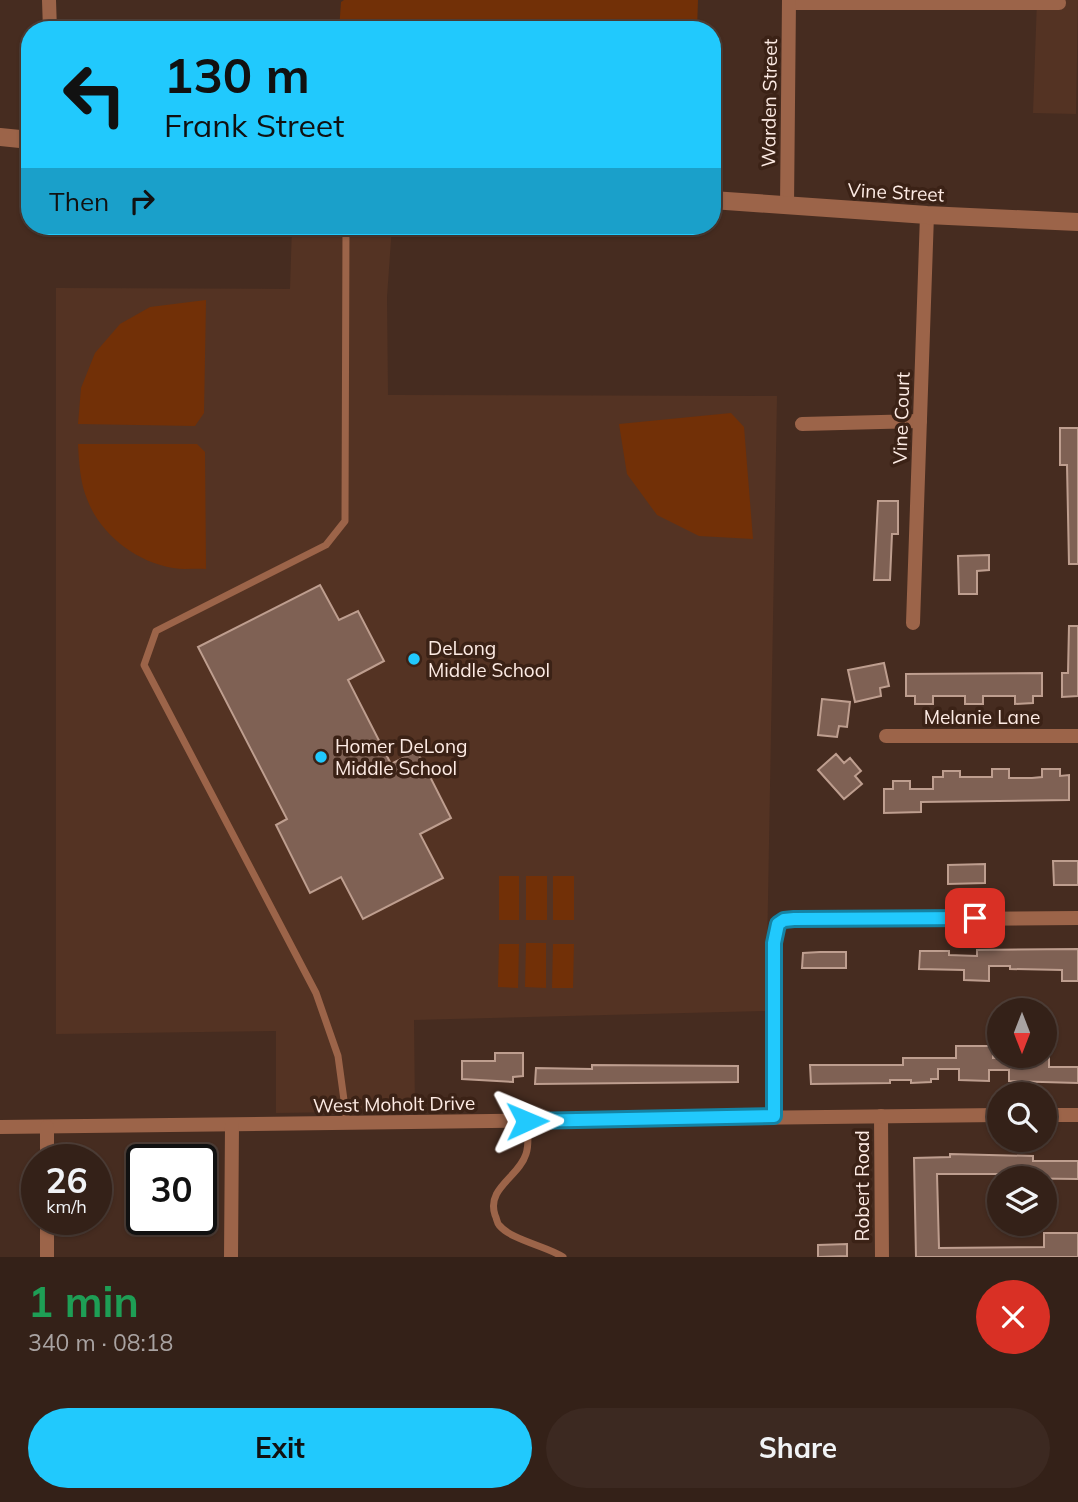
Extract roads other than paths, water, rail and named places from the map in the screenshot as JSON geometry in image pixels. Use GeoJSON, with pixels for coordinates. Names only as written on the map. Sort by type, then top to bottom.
{"type":"FeatureCollection","features":[{"type":"Feature","properties":{"kind":"street"},"geometry":{"type":"LineString","coordinates":[[49,0],[50,21]]}},
{"type":"Feature","properties":{"kind":"street"},"geometry":{"type":"LineString","coordinates":[[789,1],[1059,3]]}},
{"type":"Feature","properties":{"kind":"street","name":"Warden Street"},"geometry":{"type":"LineString","coordinates":[[787,206],[789,1]]}},
{"type":"Feature","properties":{"kind":"street"},"geometry":{"type":"LineString","coordinates":[[0,137],[21,139]]}},
{"type":"Feature","properties":{"kind":"street","name":"Vine Street"},"geometry":{"type":"LineString","coordinates":[[721,201],[1078,222]]}},
{"type":"Feature","properties":{"kind":"street","name":"Vine Court"},"geometry":{"type":"LineString","coordinates":[[913,623],[927,215]]}},
{"type":"Feature","properties":{"kind":"street"},"geometry":{"type":"LineString","coordinates":[[802,424],[920,421]]}},
{"type":"Feature","properties":{"kind":"street","name":"Melanie Lane"},"geometry":{"type":"LineString","coordinates":[[886,736],[1078,736]]}},
{"type":"Feature","properties":{"kind":"street"},"geometry":{"type":"LineString","coordinates":[[774,1116],[774,943],[778,924],[784,920],[1078,918]]}},
{"type":"Feature","properties":{"kind":"street","name":"West Moholt Drive"},"geometry":{"type":"LineString","coordinates":[[0,1127],[987,1115]]}},
{"type":"Feature","properties":{"kind":"street"},"geometry":{"type":"LineString","coordinates":[[1057,1115],[1078,1115]]}},
{"type":"Feature","properties":{"kind":"street","name":"Robert Road"},"geometry":{"type":"LineString","coordinates":[[881,1116],[882,1257]]}},
{"type":"Feature","properties":{"kind":"street"},"geometry":{"type":"LineString","coordinates":[[232,1125],[232,1257]]}},
{"type":"Feature","properties":{"kind":"street"},"geometry":{"type":"LineString","coordinates":[[47,1127],[47,1144]]}},
{"type":"Feature","properties":{"kind":"street"},"geometry":{"type":"LineString","coordinates":[[47,1235],[47,1257]]}},
{"type":"Feature","properties":{"kind":"lane"},"geometry":{"type":"LineString","coordinates":[[346,235],[345,521],[326,545],[156,631],[144,665],[316,993],[338,1056],[347,1124]]}},
{"type":"Feature","properties":{"kind":"lane"},"geometry":{"type":"LineString","coordinates":[[527,1121],[527,1153],[520,1166],[497,1191],[494,1210],[499,1225],[521,1239],[551,1249],[563,1257]]}},
{"type":"Feature","properties":{"kind":"place","name":"DeLong Middle School"},"geometry":{"type":"Point","coordinates":[414,659]}},
{"type":"Feature","properties":{"kind":"place","name":"Homer DeLong Middle School"},"geometry":{"type":"Point","coordinates":[321,757]}}]}
